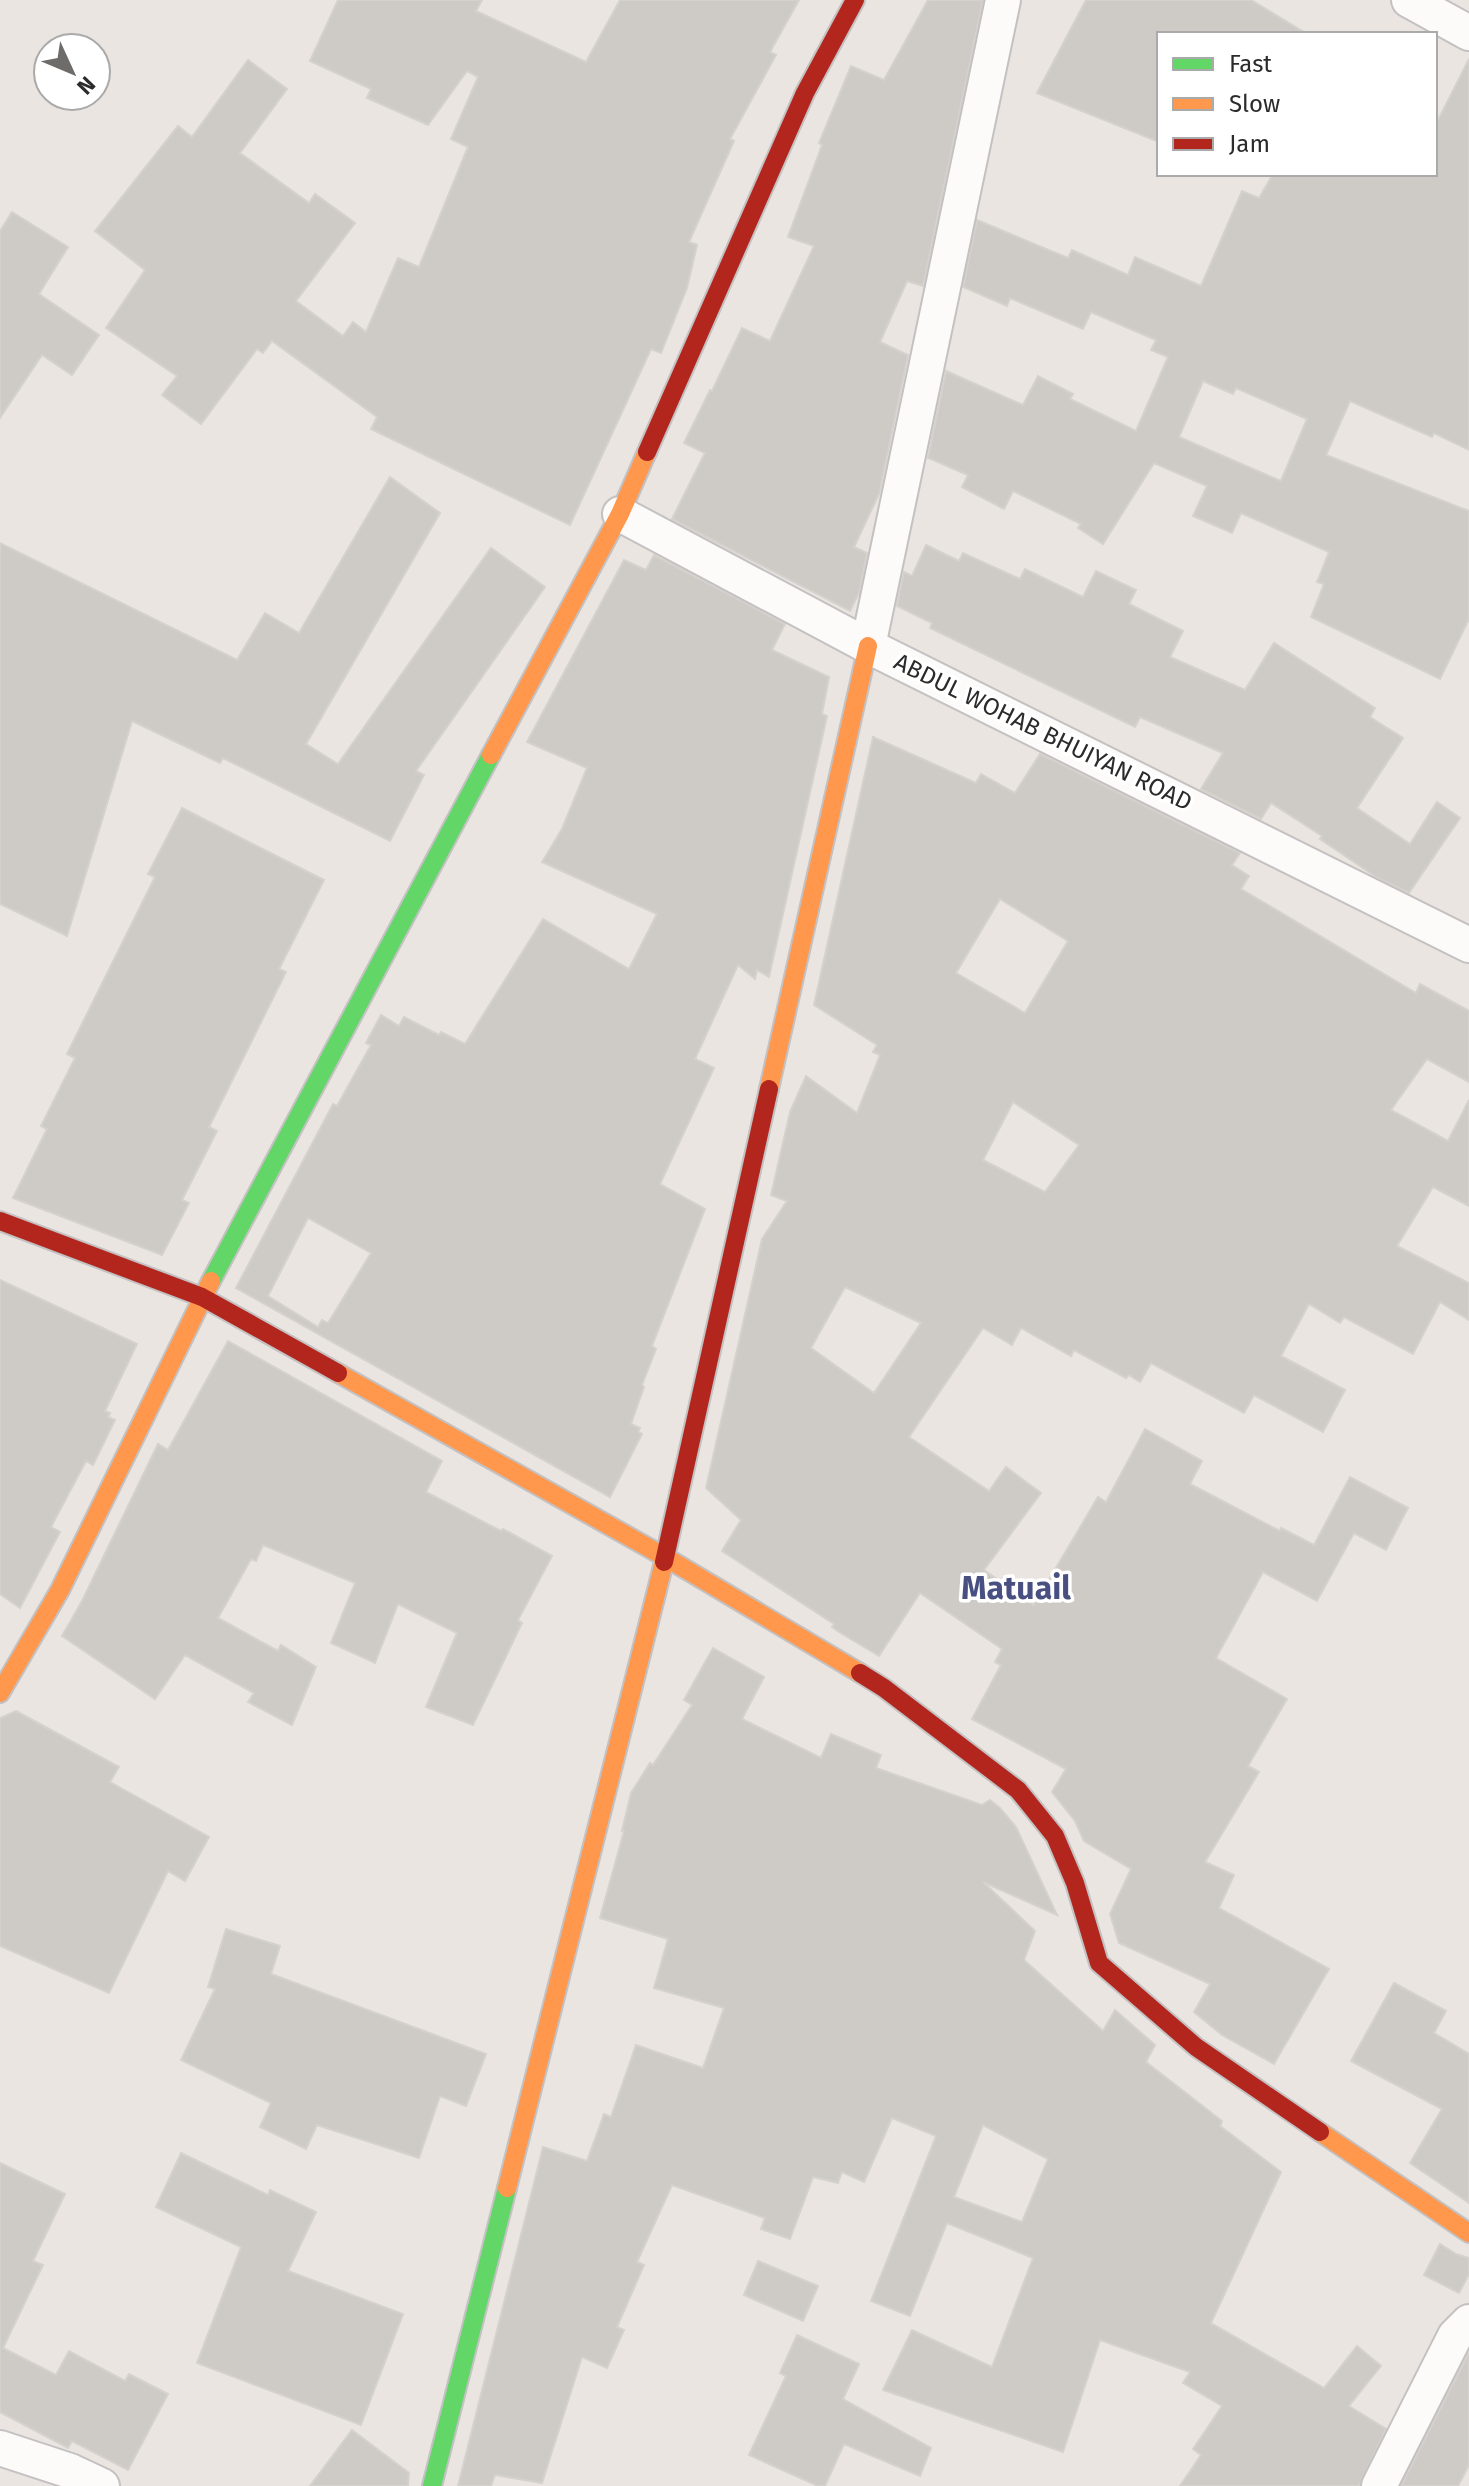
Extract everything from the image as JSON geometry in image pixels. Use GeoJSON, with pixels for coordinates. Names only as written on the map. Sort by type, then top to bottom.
{"type":"FeatureCollection","features":[{"type":"Feature","properties":{"kind":"street"},"geometry":{"type":"LineString","coordinates":[[0,1693],[60,1590],[202,1297],[620,514],[805,93],[855,0]]}},
{"type":"Feature","properties":{"kind":"street"},"geometry":{"type":"LineString","coordinates":[[432,2486],[665,1557],[868,646],[1003,0]]}},
{"type":"Feature","properties":{"kind":"street"},"geometry":{"type":"LineString","coordinates":[[1409,0],[1469,33]]}},
{"type":"Feature","properties":{"kind":"street","name":"ABDUL WOHAB BHUIYAN ROAD"},"geometry":{"type":"LineString","coordinates":[[620,514],[868,646],[1469,945]]}},
{"type":"Feature","properties":{"kind":"street"},"geometry":{"type":"LineString","coordinates":[[0,1221],[202,1297],[665,1557],[884,1688],[1018,1790],[1055,1836],[1075,1883],[1099,1963],[1196,2047],[1469,2233]]}},
{"type":"Feature","properties":{"kind":"street"},"geometry":{"type":"LineString","coordinates":[[1379,2486],[1455,2336],[1469,2322]]}},
{"type":"Feature","properties":{"kind":"street"},"geometry":{"type":"LineString","coordinates":[[0,2448],[70,2471],[102,2486]]}},
{"type":"Feature","properties":{"kind":"building"},"geometry":{"type":"Polygon","coordinates":[[[338,0],[482,0],[476,11],[586,62],[620,0],[799,0],[770,52],[776,55],[730,139],[734,141],[689,242],[697,245],[687,288],[661,353],[651,349],[570,525],[371,429],[377,417],[272,341],[263,353],[257,349],[201,424],[162,395],[177,376],[106,328],[145,270],[95,231],[178,126],[192,137],[248,60],[287,89],[240,153],[309,203],[315,194],[355,223],[296,301],[343,336],[353,322],[366,332],[398,258],[419,267],[468,147],[451,139],[478,77],[467,71],[428,125],[367,98],[371,89],[310,61],[338,0]]]}},
{"type":"Feature","properties":{"kind":"building"},"geometry":{"type":"Polygon","coordinates":[[[928,0],[983,0],[923,286],[907,281],[880,342],[908,355],[879,494],[854,547],[867,553],[859,593],[850,611],[672,519],[705,453],[684,443],[742,328],[770,341],[814,246],[788,237],[822,145],[819,143],[851,66],[884,80],[928,0]]]}},
{"type":"Feature","properties":{"kind":"building"},"geometry":{"type":"Polygon","coordinates":[[[1086,0],[1251,0],[1304,32],[1157,32],[1157,141],[1037,93],[1086,0]]]}},
{"type":"Feature","properties":{"kind":"building"},"geometry":{"type":"Polygon","coordinates":[[[1469,59],[1469,450],[1350,401],[1326,455],[1469,511],[1469,619],[1440,679],[1311,617],[1324,584],[1317,582],[1329,552],[1241,513],[1232,533],[1193,516],[1207,486],[1154,463],[1103,544],[1078,528],[1081,524],[1013,491],[1004,509],[962,487],[968,475],[928,458],[946,371],[1023,405],[1038,376],[1073,394],[1070,399],[1136,431],[1168,357],[1151,350],[1156,340],[1091,312],[1083,329],[1010,298],[1007,306],[963,287],[977,220],[1068,258],[1072,250],[1128,275],[1135,257],[1201,286],[1242,191],[1259,198],[1272,176],[1437,176],[1437,122],[1469,59]],[[1203,381],[1179,437],[1281,481],[1307,419],[1236,388],[1233,394],[1203,381]]]}},
{"type":"Feature","properties":{"kind":"building"},"geometry":{"type":"Polygon","coordinates":[[[12,212],[68,247],[39,294],[99,335],[72,375],[42,355],[0,418],[0,231],[12,212]]]}},
{"type":"Feature","properties":{"kind":"building"},"geometry":{"type":"Polygon","coordinates":[[[390,477],[440,513],[306,744],[338,764],[491,548],[545,587],[416,771],[424,775],[390,841],[223,758],[220,763],[132,721],[67,936],[0,904],[0,543],[237,660],[265,613],[299,633],[390,477]]]}},
{"type":"Feature","properties":{"kind":"building"},"geometry":{"type":"Polygon","coordinates":[[[926,545],[959,561],[963,553],[1020,579],[1025,569],[1083,597],[1096,571],[1136,590],[1129,604],[1183,631],[1170,657],[1245,690],[1274,643],[1375,708],[1370,717],[1403,738],[1357,808],[1410,844],[1437,802],[1460,818],[1409,893],[1376,877],[1320,839],[1322,836],[1271,803],[1261,819],[1201,789],[1223,753],[1140,717],[1135,727],[930,628],[932,623],[897,606],[904,572],[912,576],[926,545]]]}},
{"type":"Feature","properties":{"kind":"building"},"geometry":{"type":"Polygon","coordinates":[[[654,555],[785,624],[772,650],[829,677],[822,714],[827,716],[769,977],[757,970],[755,979],[738,965],[695,1059],[714,1068],[660,1184],[705,1209],[652,1346],[656,1349],[631,1424],[640,1428],[638,1432],[642,1434],[610,1497],[236,1288],[333,1104],[337,1106],[371,1045],[366,1043],[381,1015],[399,1026],[404,1017],[465,1044],[543,919],[629,969],[657,914],[542,862],[562,829],[587,768],[527,742],[624,560],[646,570],[654,555]],[[308,1218],[268,1296],[318,1327],[322,1320],[328,1323],[371,1253],[308,1218]]]}},
{"type":"Feature","properties":{"kind":"building"},"geometry":{"type":"Polygon","coordinates":[[[873,737],[976,783],[981,774],[1015,793],[1040,754],[1240,853],[1232,865],[1249,876],[1241,889],[1416,993],[1420,984],[1469,1011],[1469,1082],[1427,1059],[1391,1110],[1448,1141],[1469,1100],[1469,1206],[1433,1187],[1397,1246],[1469,1283],[1469,1320],[1440,1302],[1413,1354],[1344,1317],[1340,1323],[1309,1304],[1281,1356],[1345,1390],[1323,1432],[1254,1395],[1244,1413],[1151,1363],[1140,1382],[1129,1375],[1126,1378],[1074,1350],[1071,1356],[1021,1328],[1012,1345],[983,1328],[909,1437],[989,1491],[1006,1467],[1041,1493],[984,1570],[1034,1605],[1098,1497],[1106,1502],[1145,1429],[1202,1461],[1190,1484],[1280,1531],[1281,1528],[1314,1545],[1350,1477],[1408,1508],[1386,1550],[1354,1533],[1317,1601],[1263,1572],[1216,1658],[1287,1699],[1248,1766],[1259,1772],[1205,1862],[1234,1875],[1219,1908],[1329,1969],[1274,2064],[1222,2035],[1194,2012],[1210,1984],[1119,1943],[1110,1914],[1131,1869],[1084,1841],[1075,1821],[1052,1792],[1066,1769],[972,1719],[1001,1665],[995,1662],[1002,1649],[920,1593],[879,1656],[722,1551],[741,1520],[706,1488],[762,1239],[787,1201],[771,1195],[790,1112],[806,1076],[857,1113],[880,1055],[873,1052],[877,1045],[814,1005],[873,737]],[[1000,899],[956,973],[1025,1013],[1068,941],[1000,899]],[[1013,1102],[983,1160],[1045,1192],[1079,1145],[1013,1102]],[[845,1287],[811,1348],[874,1393],[921,1323],[845,1287]]]}},
{"type":"Feature","properties":{"kind":"building"},"geometry":{"type":"Polygon","coordinates":[[[182,808],[324,880],[279,969],[286,972],[209,1127],[217,1131],[182,1200],[189,1203],[162,1255],[13,1198],[47,1129],[41,1126],[75,1058],[67,1054],[155,877],[148,874],[182,808]]]}},
{"type":"Feature","properties":{"kind":"building"},"geometry":{"type":"Polygon","coordinates":[[[0,1280],[137,1344],[105,1411],[110,1413],[108,1417],[115,1420],[93,1465],[86,1461],[51,1527],[60,1532],[20,1608],[0,1594],[0,1280]]]}},
{"type":"Feature","properties":{"kind":"building"},"geometry":{"type":"Polygon","coordinates":[[[228,1341],[442,1461],[426,1492],[552,1556],[518,1620],[522,1623],[473,1725],[426,1707],[457,1633],[398,1604],[375,1663],[331,1643],[355,1583],[263,1545],[256,1561],[251,1559],[218,1618],[278,1651],[281,1645],[316,1667],[292,1725],[248,1702],[254,1693],[185,1655],[155,1699],[62,1636],[158,1444],[168,1450],[228,1341]]]}},
{"type":"Feature","properties":{"kind":"building"},"geometry":{"type":"Polygon","coordinates":[[[713,1648],[764,1677],[742,1719],[821,1758],[831,1734],[881,1755],[876,1768],[982,1805],[990,1800],[1000,1808],[1016,1827],[1057,1915],[983,1882],[1035,1931],[1024,1960],[1103,2031],[1115,2010],[1155,2045],[1146,2062],[1222,2121],[1220,2126],[1281,2172],[1211,2323],[1324,2388],[1357,2346],[1381,2366],[1349,2406],[1386,2429],[1359,2486],[1180,2486],[1201,2455],[1193,2449],[1222,2406],[1183,2383],[1190,2372],[1100,2340],[1063,2452],[883,2390],[912,2330],[992,2367],[1033,2258],[947,2223],[910,2316],[871,2301],[936,2136],[892,2118],[864,2182],[842,2172],[838,2183],[813,2177],[790,2239],[761,2229],[765,2218],[672,2185],[637,2262],[644,2265],[617,2327],[624,2330],[607,2368],[582,2357],[542,2483],[495,2475],[491,2486],[458,2486],[543,2147],[587,2161],[604,2114],[611,2117],[636,2045],[703,2068],[724,2008],[654,1988],[668,1939],[600,1918],[631,1793],[692,1705],[684,1700],[713,1648]],[[983,2125],[954,2197],[1022,2222],[1048,2159],[983,2125]]]}},
{"type":"Feature","properties":{"kind":"building"},"geometry":{"type":"Polygon","coordinates":[[[16,1711],[119,1767],[110,1782],[209,1837],[185,1881],[168,1871],[109,1993],[0,1946],[0,1718],[16,1711]]]}},
{"type":"Feature","properties":{"kind":"building"},"geometry":{"type":"Polygon","coordinates":[[[226,1929],[280,1946],[271,1974],[486,2054],[466,2106],[440,2096],[419,2158],[317,2125],[306,2149],[260,2127],[271,2103],[181,2060],[215,1989],[208,1987],[226,1929]]]}},
{"type":"Feature","properties":{"kind":"building"},"geometry":{"type":"Polygon","coordinates":[[[1394,1983],[1446,2011],[1434,2033],[1469,2054],[1469,2203],[1410,2163],[1442,2109],[1351,2061],[1394,1983]]]}},
{"type":"Feature","properties":{"kind":"building"},"geometry":{"type":"Polygon","coordinates":[[[181,2153],[268,2195],[270,2190],[316,2212],[288,2271],[403,2314],[361,2425],[197,2363],[241,2247],[156,2207],[181,2153]]]}},
{"type":"Feature","properties":{"kind":"building"},"geometry":{"type":"Polygon","coordinates":[[[0,2163],[65,2194],[33,2261],[43,2265],[3,2348],[56,2375],[69,2351],[125,2381],[129,2374],[168,2394],[128,2470],[72,2441],[68,2448],[0,2412],[0,2163]]]}},
{"type":"Feature","properties":{"kind":"building"},"geometry":{"type":"Polygon","coordinates":[[[1440,2244],[1469,2258],[1469,2274],[1459,2293],[1424,2275],[1440,2244]]]}},
{"type":"Feature","properties":{"kind":"building"},"geometry":{"type":"Polygon","coordinates":[[[758,2261],[818,2286],[803,2321],[744,2295],[758,2261]]]}},
{"type":"Feature","properties":{"kind":"building"},"geometry":{"type":"Polygon","coordinates":[[[797,2335],[859,2364],[843,2399],[931,2448],[920,2476],[844,2444],[825,2486],[818,2486],[749,2455],[786,2376],[780,2373],[797,2335]]]}},
{"type":"Feature","properties":{"kind":"building"},"geometry":{"type":"Polygon","coordinates":[[[1469,2353],[1469,2465],[1458,2486],[1401,2486],[1469,2353]]]}},
{"type":"Feature","properties":{"kind":"building"},"geometry":{"type":"Polygon","coordinates":[[[352,2430],[409,2473],[408,2486],[310,2486],[352,2430]]]}},
{"type":"Feature","properties":{"kind":"traffic: fast"},"geometry":{"type":"LineString","coordinates":[[211,1281],[491,755]]}},
{"type":"Feature","properties":{"kind":"traffic: fast"},"geometry":{"type":"LineString","coordinates":[[432,2486],[507,2188]]}},
{"type":"Feature","properties":{"kind":"traffic: slow"},"geometry":{"type":"LineString","coordinates":[[491,755],[620,514],[647,452]]}},
{"type":"Feature","properties":{"kind":"traffic: slow"},"geometry":{"type":"LineString","coordinates":[[769,1089],[868,646]]}},
{"type":"Feature","properties":{"kind":"traffic: slow"},"geometry":{"type":"LineString","coordinates":[[0,1693],[60,1590],[211,1281]]}},
{"type":"Feature","properties":{"kind":"traffic: slow"},"geometry":{"type":"LineString","coordinates":[[338,1373],[665,1557],[860,1673]]}},
{"type":"Feature","properties":{"kind":"traffic: slow"},"geometry":{"type":"LineString","coordinates":[[507,2188],[664,1562]]}},
{"type":"Feature","properties":{"kind":"traffic: slow"},"geometry":{"type":"LineString","coordinates":[[1320,2132],[1469,2233]]}},
{"type":"Feature","properties":{"kind":"traffic: jam"},"geometry":{"type":"LineString","coordinates":[[647,452],[805,93],[855,0]]}},
{"type":"Feature","properties":{"kind":"traffic: jam"},"geometry":{"type":"LineString","coordinates":[[664,1562],[769,1089]]}},
{"type":"Feature","properties":{"kind":"traffic: jam"},"geometry":{"type":"LineString","coordinates":[[0,1221],[202,1297],[338,1373]]}},
{"type":"Feature","properties":{"kind":"traffic: jam"},"geometry":{"type":"LineString","coordinates":[[860,1673],[1018,1790],[1055,1836],[1075,1883],[1099,1963],[1196,2047],[1320,2132]]}},
{"type":"Feature","properties":{"kind":"district","name":"Matuail"},"geometry":{"type":"Point","coordinates":[1016,1588]}}]}
